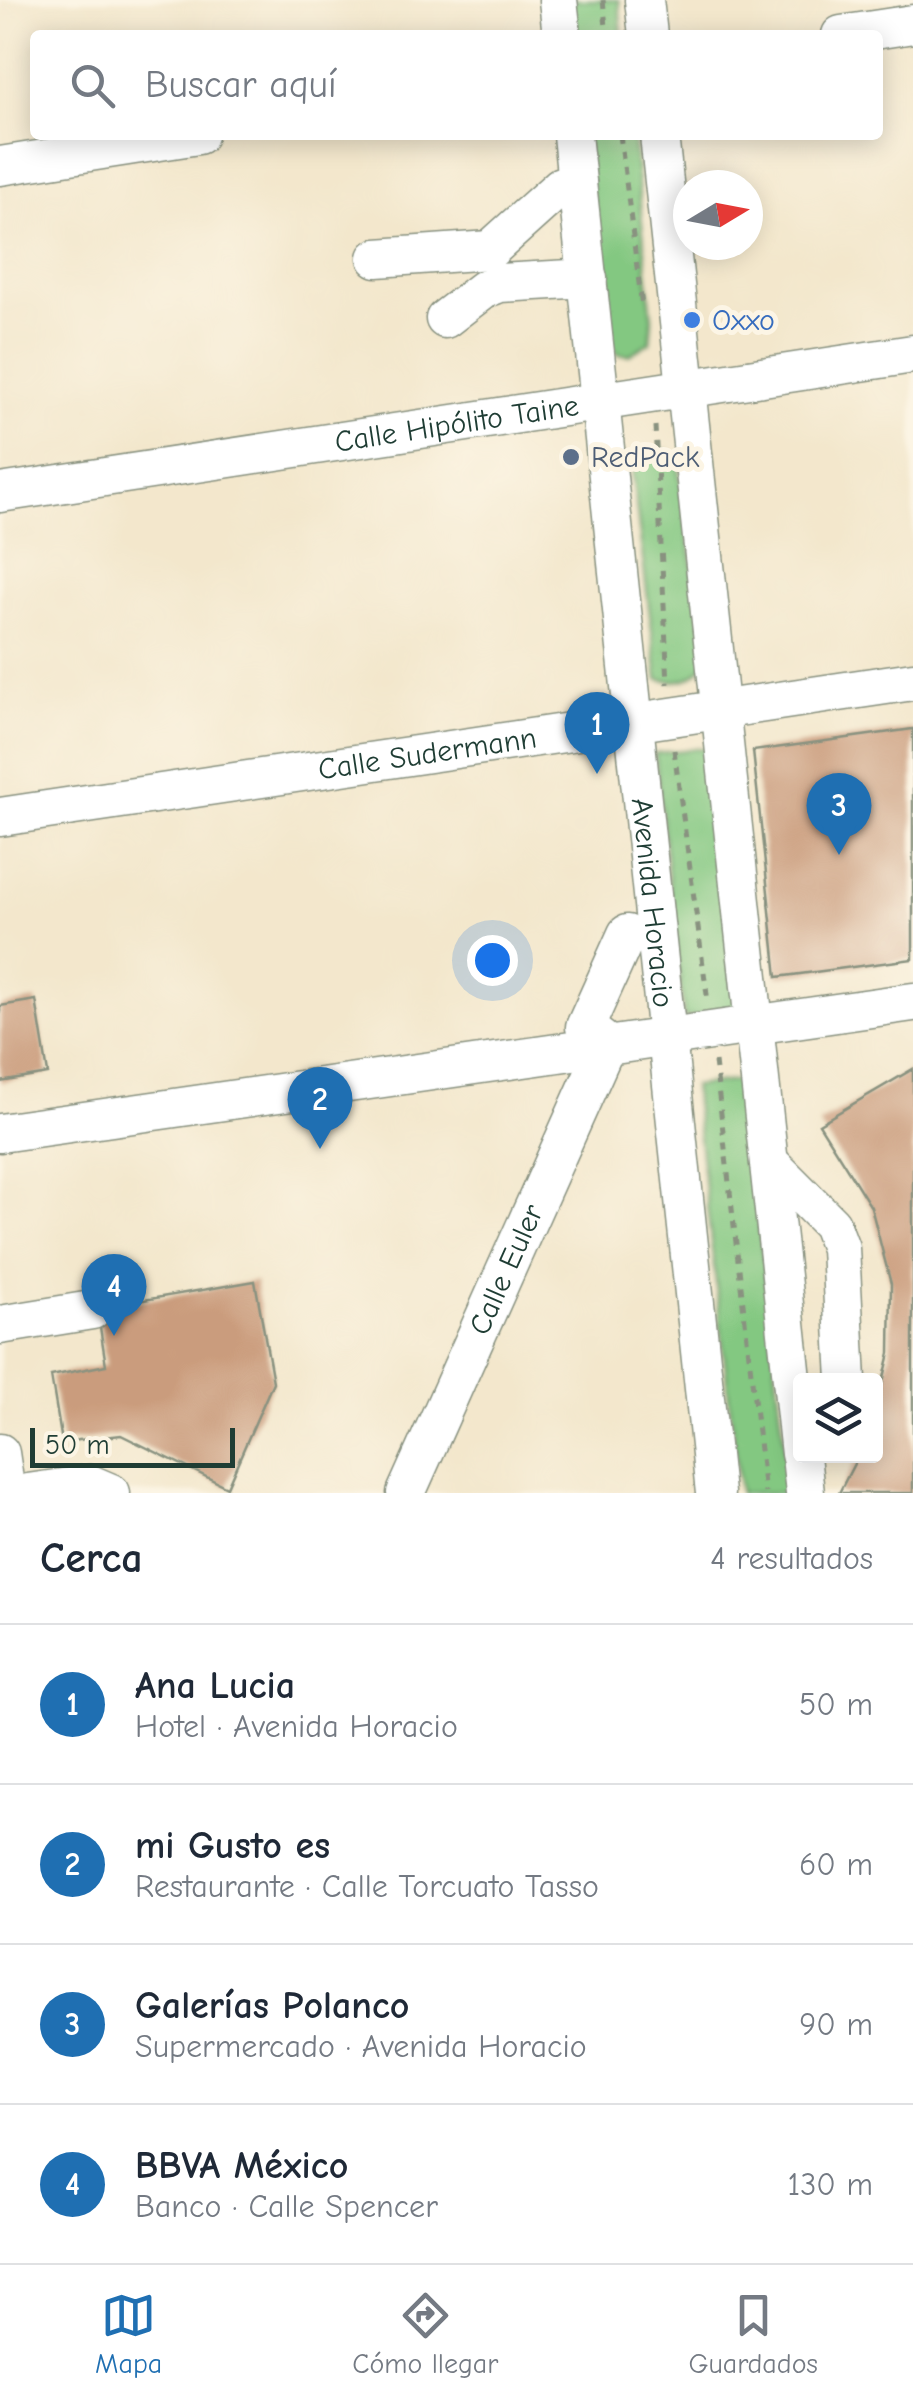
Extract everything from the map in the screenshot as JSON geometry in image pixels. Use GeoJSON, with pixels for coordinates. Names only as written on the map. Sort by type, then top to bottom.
{"type":"FeatureCollection","features":[{"type":"Feature","properties":{"kind":"street"},"geometry":{"type":"LineString","coordinates":[[558,0],[561,30]]}},
{"type":"Feature","properties":{"kind":"street"},"geometry":{"type":"LineString","coordinates":[[644,0],[647,30]]}},
{"type":"Feature","properties":{"kind":"street"},"geometry":{"type":"LineString","coordinates":[[873,30],[913,24]]}},
{"type":"Feature","properties":{"kind":"street"},"geometry":{"type":"LineString","coordinates":[[0,166],[166,140]]}},
{"type":"Feature","properties":{"kind":"street","name":"Avenida Horacio"},"geometry":{"type":"LineString","coordinates":[[573,140],[600,401],[652,720],[667,1037],[715,1493]]}},
{"type":"Feature","properties":{"kind":"street"},"geometry":{"type":"LineString","coordinates":[[659,140],[670,391],[721,710],[804,1465]]}},
{"type":"Feature","properties":{"kind":"street"},"geometry":{"type":"LineString","coordinates":[[377,258],[490,250],[561,186],[577,183]]}},
{"type":"Feature","properties":{"kind":"street"},"geometry":{"type":"LineString","coordinates":[[445,320],[484,290],[500,283],[588,278]]}},
{"type":"Feature","properties":{"kind":"street","name":"Calle Hipólito Taine"},"geometry":{"type":"LineString","coordinates":[[0,493],[913,354]]}},
{"type":"Feature","properties":{"kind":"street","name":"Calle Sudermann"},"geometry":{"type":"LineString","coordinates":[[0,818],[913,681]]}},
{"type":"Feature","properties":{"kind":"street"},"geometry":{"type":"LineString","coordinates":[[607,1044],[585,1027],[627,934]]}},
{"type":"Feature","properties":{"kind":"street"},"geometry":{"type":"LineString","coordinates":[[0,1134],[913,1002]]}},
{"type":"Feature","properties":{"kind":"street","name":"Calle Euler"},"geometry":{"type":"LineString","coordinates":[[406,1493],[607,1044]]}},
{"type":"Feature","properties":{"kind":"street"},"geometry":{"type":"LineString","coordinates":[[770,1162],[831,1224],[840,1248],[846,1373]]}},
{"type":"Feature","properties":{"kind":"street"},"geometry":{"type":"LineString","coordinates":[[0,1325],[92,1310]]}},
{"type":"Feature","properties":{"kind":"street"},"geometry":{"type":"LineString","coordinates":[[0,1453],[6,1493]]}},
{"type":"Feature","properties":{"kind":"street"},"geometry":{"type":"LineString","coordinates":[[28,1493],[90,1484],[111,1493]]}},
{"type":"Feature","properties":{"kind":"path"},"geometry":{"type":"LineString","coordinates":[[602,0],[606,30]]}},
{"type":"Feature","properties":{"kind":"path"},"geometry":{"type":"LineString","coordinates":[[621,140],[644,320]]}},
{"type":"Feature","properties":{"kind":"path"},"geometry":{"type":"LineString","coordinates":[[670,391],[652,720],[712,1030],[765,1493]]}},
{"type":"Feature","properties":{"kind":"green space"},"geometry":{"type":"Polygon","coordinates":[[[569,0],[619,0],[622,30],[572,30],[569,0]]]}},
{"type":"Feature","properties":{"kind":"green space"},"geometry":{"type":"Polygon","coordinates":[[[586,140],[634,140],[652,319],[650,342],[629,355],[618,354],[608,341],[586,140]]]}},
{"type":"Feature","properties":{"kind":"green space"},"geometry":{"type":"Polygon","coordinates":[[[667,450],[677,458],[707,661],[697,673],[673,681],[658,679],[632,474],[648,453],[667,450]]]}},
{"type":"Feature","properties":{"kind":"green space"},"geometry":{"type":"Polygon","coordinates":[[[713,747],[736,1009],[684,1018],[655,753],[713,747]]]}},
{"type":"Feature","properties":{"kind":"green space"},"geometry":{"type":"Polygon","coordinates":[[[742,1080],[790,1493],[740,1493],[693,1086],[742,1080]]]}},
{"type":"Feature","properties":{"kind":"building"},"geometry":{"type":"Polygon","coordinates":[[[913,729],[913,959],[777,977],[753,751],[913,729]]]}},
{"type":"Feature","properties":{"kind":"building"},"geometry":{"type":"Polygon","coordinates":[[[36,1000],[48,1074],[0,1082],[0,1006],[36,1000]]]}},
{"type":"Feature","properties":{"kind":"building"},"geometry":{"type":"Polygon","coordinates":[[[913,1069],[913,1493],[839,1493],[854,1463],[883,1463],[883,1382],[890,1353],[891,1284],[871,1207],[819,1124],[913,1069]]]}},
{"type":"Feature","properties":{"kind":"building"},"geometry":{"type":"Polygon","coordinates":[[[255,1281],[273,1382],[227,1487],[121,1435],[62,1442],[51,1376],[106,1365],[97,1308],[255,1281]]]}},
{"type":"Feature","properties":{"kind":"place","name":"Oxxo"},"geometry":{"type":"Point","coordinates":[692,320]}},
{"type":"Feature","properties":{"kind":"place","name":"RedPack"},"geometry":{"type":"Point","coordinates":[571,457]}},
{"type":"Feature","properties":{"kind":"place","name":"Ana Lucia"},"geometry":{"type":"Point","coordinates":[597,774]}},
{"type":"Feature","properties":{"kind":"place","name":"Galerías Polanco"},"geometry":{"type":"Point","coordinates":[839,855]}},
{"type":"Feature","properties":{"kind":"place","name":"mi Gusto es"},"geometry":{"type":"Point","coordinates":[320,1149]}},
{"type":"Feature","properties":{"kind":"place","name":"BBVA México"},"geometry":{"type":"Point","coordinates":[114,1336]}}]}
